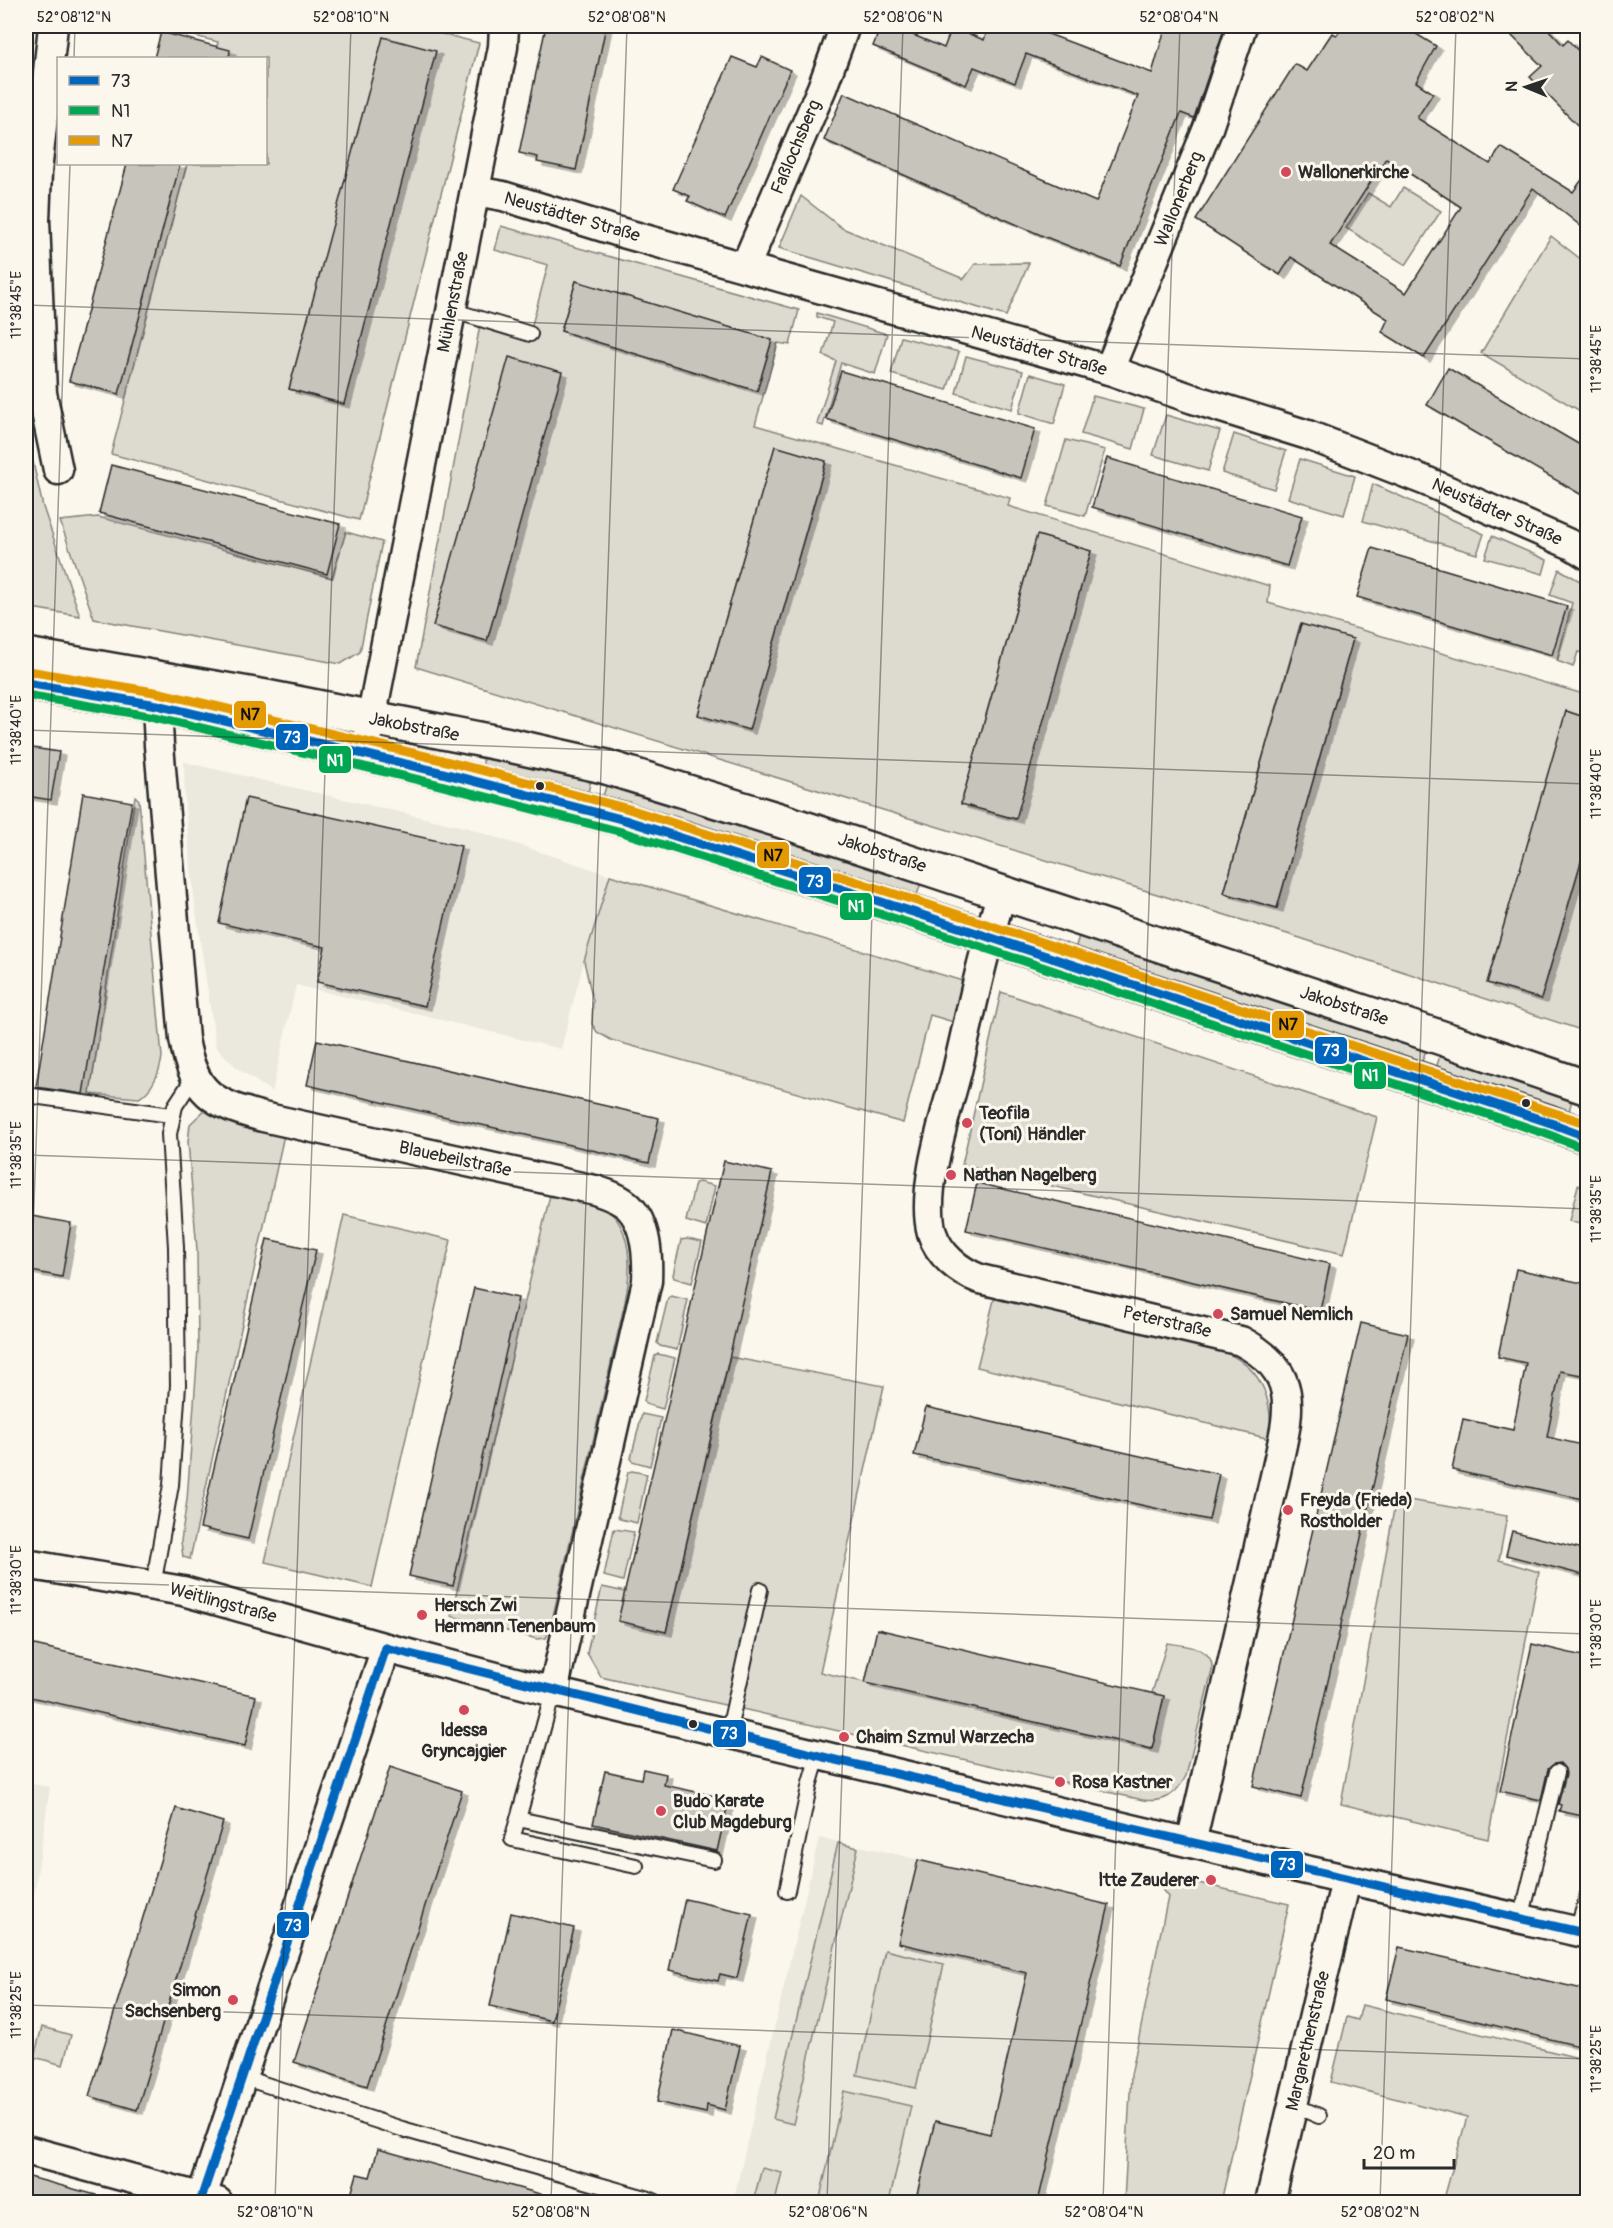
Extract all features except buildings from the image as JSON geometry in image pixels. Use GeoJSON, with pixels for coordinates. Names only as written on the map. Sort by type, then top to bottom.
{"type":"FeatureCollection","features":[{"type":"Feature","properties":{"kind":"street"},"geometry":{"type":"LineString","coordinates":[[53,26],[37,172],[35,220],[42,393],[58,470]]}},
{"type":"Feature","properties":{"kind":"street","name":"Mühlenstraße"},"geometry":{"type":"LineString","coordinates":[[364,755],[503,47],[504,26]]}},
{"type":"Feature","properties":{"kind":"street","name":"Faßlochsberg"},"geometry":{"type":"LineString","coordinates":[[745,267],[822,88],[844,26]]}},
{"type":"Feature","properties":{"kind":"street","name":"Wallonerberg"},"geometry":{"type":"LineString","coordinates":[[1109,370],[1216,105],[1242,26]]}},
{"type":"Feature","properties":{"kind":"street","name":"Neustädter Straße"},"geometry":{"type":"LineString","coordinates":[[475,191],[503,196],[1109,370],[1308,435],[1373,459],[1586,550]]}},
{"type":"Feature","properties":{"kind":"street"},"geometry":{"type":"LineString","coordinates":[[26,655],[159,691]]}},
{"type":"Feature","properties":{"kind":"street"},"geometry":{"type":"LineString","coordinates":[[26,683],[159,691]]}},
{"type":"Feature","properties":{"kind":"street","name":"Jakobstraße"},"geometry":{"type":"LineString","coordinates":[[159,691],[372,718],[603,766],[779,820],[1439,1037],[1587,1088]]}},
{"type":"Feature","properties":{"kind":"street","name":"Jakobstraße"},"geometry":{"type":"LineString","coordinates":[[159,691],[364,755],[625,820],[1494,1104],[1587,1137]]}},
{"type":"Feature","properties":{"kind":"street","name":"Blauebeilstraße"},"geometry":{"type":"LineString","coordinates":[[159,691],[159,745],[184,1039],[194,1077],[203,1089],[214,1099],[240,1111],[595,1190],[618,1199],[633,1211],[641,1229],[645,1247],[647,1281],[553,1692]]}},
{"type":"Feature","properties":{"kind":"street","name":"Peterstraße"},"geometry":{"type":"LineString","coordinates":[[1002,894],[988,938],[932,1183],[929,1214],[936,1243],[952,1263],[964,1272],[980,1279],[1241,1341],[1265,1354],[1273,1364],[1279,1373],[1288,1402],[1288,1414],[1276,1472],[1191,1843]]}},
{"type":"Feature","properties":{"kind":"street","name":"Weitlingstraße"},"geometry":{"type":"LineString","coordinates":[[26,1564],[183,1591],[553,1692],[1346,1880],[1582,1932]]}},
{"type":"Feature","properties":{"kind":"street"},"geometry":{"type":"LineString","coordinates":[[26,2150],[207,2200],[242,2078],[386,1648]]}},
{"type":"Feature","properties":{"kind":"street","name":"Margarethenstraße"},"geometry":{"type":"LineString","coordinates":[[1270,2202],[1346,1880]]}},
{"type":"Feature","properties":{"kind":"lane"},"geometry":{"type":"LineString","coordinates":[[451,310],[530,334]]}},
{"type":"Feature","properties":{"kind":"lane","name":"Weitlingstraße"},"geometry":{"type":"LineString","coordinates":[[153,1586],[171,1485],[178,1385],[176,1247],[169,1144],[171,1115],[178,1099],[194,1077]]}},
{"type":"Feature","properties":{"kind":"lane"},"geometry":{"type":"LineString","coordinates":[[26,1095],[171,1115]]}},
{"type":"Feature","properties":{"kind":"lane"},"geometry":{"type":"LineString","coordinates":[[728,1734],[760,1590]]}},
{"type":"Feature","properties":{"kind":"lane"},"geometry":{"type":"LineString","coordinates":[[553,1692],[512,1839],[636,1866]]}},
{"type":"Feature","properties":{"kind":"lane"},"geometry":{"type":"LineString","coordinates":[[788,1891],[810,1783],[818,1756]]}},
{"type":"Feature","properties":{"kind":"lane"},"geometry":{"type":"LineString","coordinates":[[1521,1919],[1557,1772]]}},
{"type":"Feature","properties":{"kind":"lane"},"geometry":{"type":"LineString","coordinates":[[518,1819],[714,1860]]}},
{"type":"Feature","properties":{"kind":"lane"},"geometry":{"type":"LineString","coordinates":[[1582,1932],[1587,1894]]}},
{"type":"Feature","properties":{"kind":"lane"},"geometry":{"type":"LineString","coordinates":[[242,2078],[402,2129],[656,2202]]}},
{"type":"Feature","properties":{"kind":"lane"},"geometry":{"type":"LineString","coordinates":[[1293,2105],[1319,2116]]}},
{"type":"Feature","properties":{"kind":"shaded area"},"geometry":{"type":"Polygon","coordinates":[[[165,26],[410,26],[479,43],[359,520],[111,454],[187,165],[267,165],[267,57],[214,57],[218,42],[164,28],[165,26]],[[347,175],[289,389],[343,404],[347,175]]]}},
{"type":"Feature","properties":{"kind":"shaded area"},"geometry":{"type":"Polygon","coordinates":[[[652,26],[723,26],[720,29],[656,29],[652,26]]]}},
{"type":"Feature","properties":{"kind":"shaded area"},"geometry":{"type":"Polygon","coordinates":[[[892,26],[989,26],[985,41],[952,27],[941,53],[901,37],[904,31],[892,26]]]}},
{"type":"Feature","properties":{"kind":"shaded area"},"geometry":{"type":"Polygon","coordinates":[[[1403,188],[1441,211],[1406,265],[1346,228],[1368,193],[1391,207],[1403,188]]]}},
{"type":"Feature","properties":{"kind":"shaded area"},"geometry":{"type":"Polygon","coordinates":[[[801,196],[842,228],[964,279],[975,264],[1029,263],[1006,316],[779,248],[801,196]]]}},
{"type":"Feature","properties":{"kind":"shaded area"},"geometry":{"type":"Polygon","coordinates":[[[501,226],[799,310],[790,345],[778,343],[755,425],[1010,498],[1008,506],[1270,586],[1268,603],[1587,695],[1587,718],[1567,711],[1487,983],[1541,999],[1587,841],[1587,1032],[1294,936],[416,667],[480,325],[528,340],[548,265],[495,250],[501,226]],[[576,281],[561,331],[757,390],[772,340],[576,281]],[[775,447],[698,714],[749,729],[826,462],[775,447]],[[1037,535],[961,803],[1015,819],[1091,551],[1037,535]],[[1300,625],[1224,893],[1277,908],[1353,639],[1300,625]]]}},
{"type":"Feature","properties":{"kind":"shaded area"},"geometry":{"type":"Polygon","coordinates":[[[1551,236],[1587,264],[1587,415],[1481,353],[1551,236]]]}},
{"type":"Feature","properties":{"kind":"shaded area"},"geometry":{"type":"Polygon","coordinates":[[[817,313],[887,334],[875,374],[841,363],[823,426],[817,424],[836,361],[823,355],[833,322],[817,317],[817,313]]]}},
{"type":"Feature","properties":{"kind":"shaded area"},"geometry":{"type":"Polygon","coordinates":[[[901,337],[959,352],[947,390],[891,374],[901,337]]]}},
{"type":"Feature","properties":{"kind":"shaded area"},"geometry":{"type":"Polygon","coordinates":[[[966,356],[1023,371],[1012,409],[956,393],[966,356]]]}},
{"type":"Feature","properties":{"kind":"shaded area"},"geometry":{"type":"Polygon","coordinates":[[[1030,374],[1065,384],[1054,424],[1019,413],[1030,374]]]}},
{"type":"Feature","properties":{"kind":"shaded area"},"geometry":{"type":"Polygon","coordinates":[[[1093,396],[1144,409],[1133,449],[1081,434],[1093,396]]]}},
{"type":"Feature","properties":{"kind":"shaded area"},"geometry":{"type":"Polygon","coordinates":[[[1166,415],[1220,431],[1208,471],[1153,455],[1166,415]]]}},
{"type":"Feature","properties":{"kind":"shaded area"},"geometry":{"type":"Polygon","coordinates":[[[26,431],[43,507],[80,616],[26,607],[26,431]]]}},
{"type":"Feature","properties":{"kind":"shaded area"},"geometry":{"type":"Polygon","coordinates":[[[1234,434],[1286,451],[1274,489],[1222,473],[1234,434]]]}},
{"type":"Feature","properties":{"kind":"shaded area"},"geometry":{"type":"Polygon","coordinates":[[[1066,440],[1105,450],[1085,516],[1047,506],[1066,440]]]}},
{"type":"Feature","properties":{"kind":"shaded area"},"geometry":{"type":"Polygon","coordinates":[[[1300,459],[1355,476],[1344,515],[1288,498],[1300,459]]]}},
{"type":"Feature","properties":{"kind":"shaded area"},"geometry":{"type":"Polygon","coordinates":[[[1373,484],[1484,534],[1477,554],[1363,521],[1373,484]]]}},
{"type":"Feature","properties":{"kind":"shaded area"},"geometry":{"type":"Polygon","coordinates":[[[98,517],[332,578],[346,532],[382,542],[360,652],[341,664],[94,619],[60,521],[98,517]]]}},
{"type":"Feature","properties":{"kind":"shaded area"},"geometry":{"type":"Polygon","coordinates":[[[1492,536],[1547,560],[1543,574],[1485,558],[1492,536]]]}},
{"type":"Feature","properties":{"kind":"shaded area"},"geometry":{"type":"Polygon","coordinates":[[[1559,569],[1587,585],[1587,654],[1578,652],[1573,667],[1557,661],[1572,603],[1550,595],[1559,569]]]}},
{"type":"Feature","properties":{"kind":"shaded area"},"geometry":{"type":"Polygon","coordinates":[[[488,756],[591,780],[588,792],[486,767],[483,759],[488,756]]]}},
{"type":"Feature","properties":{"kind":"shaded area"},"geometry":{"type":"Polygon","coordinates":[[[184,762],[468,828],[610,875],[561,1049],[296,985],[272,1092],[237,1068],[216,1047],[195,906],[185,807],[184,762]]]}},
{"type":"Feature","properties":{"kind":"shaded area"},"geometry":{"type":"Polygon","coordinates":[[[607,784],[777,835],[921,883],[917,895],[681,818],[603,796],[607,784]]]}},
{"type":"Feature","properties":{"kind":"shaded area"},"geometry":{"type":"Polygon","coordinates":[[[135,796],[139,800],[162,1057],[155,1080],[148,1091],[139,1098],[90,1094],[135,796]]]}},
{"type":"Feature","properties":{"kind":"shaded area"},"geometry":{"type":"Polygon","coordinates":[[[610,875],[966,982],[957,1023],[930,1015],[903,1123],[611,1040],[597,1032],[592,1024],[593,1001],[584,961],[610,875]]]}},
{"type":"Feature","properties":{"kind":"shaded area"},"geometry":{"type":"Polygon","coordinates":[[[1079,936],[1426,1050],[1422,1062],[1075,949],[1079,936]]]}},
{"type":"Feature","properties":{"kind":"shaded area"},"geometry":{"type":"Polygon","coordinates":[[[1001,992],[1377,1117],[1344,1254],[962,1165],[1001,992]]]}},
{"type":"Feature","properties":{"kind":"shaded area"},"geometry":{"type":"Polygon","coordinates":[[[1441,1053],[1572,1099],[1569,1112],[1436,1068],[1441,1053]]]}},
{"type":"Feature","properties":{"kind":"shaded area"},"geometry":{"type":"Polygon","coordinates":[[[210,1105],[284,1135],[190,1559],[183,1557],[181,1541],[187,1500],[198,1349],[197,1250],[188,1142],[190,1124],[210,1105]]]}},
{"type":"Feature","properties":{"kind":"shaded area"},"geometry":{"type":"Polygon","coordinates":[[[695,1183],[715,1186],[706,1227],[686,1221],[695,1183]]]}},
{"type":"Feature","properties":{"kind":"shaded area"},"geometry":{"type":"Polygon","coordinates":[[[1578,1185],[1587,1189],[1587,1226],[1569,1221],[1578,1185]]]}},
{"type":"Feature","properties":{"kind":"shaded area"},"geometry":{"type":"Polygon","coordinates":[[[551,1191],[594,1203],[606,1209],[622,1228],[629,1265],[625,1302],[550,1629],[546,1638],[537,1639],[451,1616],[551,1191]]]}},
{"type":"Feature","properties":{"kind":"shaded area"},"geometry":{"type":"Polygon","coordinates":[[[344,1215],[451,1240],[372,1587],[265,1562],[344,1215]]]}},
{"type":"Feature","properties":{"kind":"shaded area"},"geometry":{"type":"Polygon","coordinates":[[[681,1240],[702,1242],[692,1283],[674,1278],[673,1275],[681,1240]]]}},
{"type":"Feature","properties":{"kind":"shaded area"},"geometry":{"type":"Polygon","coordinates":[[[671,1296],[688,1300],[677,1350],[660,1346],[657,1343],[668,1298],[671,1296]]]}},
{"type":"Feature","properties":{"kind":"shaded area"},"geometry":{"type":"Polygon","coordinates":[[[995,1296],[1227,1353],[1250,1368],[1264,1388],[1270,1412],[1270,1439],[977,1367],[995,1296]]]}},
{"type":"Feature","properties":{"kind":"shaded area"},"geometry":{"type":"Polygon","coordinates":[[[658,1354],[675,1358],[663,1409],[645,1404],[644,1401],[655,1356],[658,1354]]]}},
{"type":"Feature","properties":{"kind":"shaded area"},"geometry":{"type":"Polygon","coordinates":[[[730,1357],[884,1386],[820,1672],[1152,1749],[1164,1696],[1152,1693],[1167,1643],[1197,1649],[1209,1656],[1212,1671],[1186,1776],[1174,1793],[1163,1799],[1143,1800],[601,1677],[587,1653],[602,1587],[625,1592],[666,1632],[730,1357]]]}},
{"type":"Feature","properties":{"kind":"shaded area"},"geometry":{"type":"Polygon","coordinates":[[[642,1414],[661,1418],[650,1466],[632,1461],[631,1458],[642,1414]]]}},
{"type":"Feature","properties":{"kind":"shaded area"},"geometry":{"type":"Polygon","coordinates":[[[628,1472],[647,1474],[637,1523],[620,1519],[618,1516],[628,1472]]]}},
{"type":"Feature","properties":{"kind":"shaded area"},"geometry":{"type":"Polygon","coordinates":[[[1396,1498],[1507,1516],[1499,1560],[1539,1572],[1488,1839],[1341,1804],[1396,1498]]]}},
{"type":"Feature","properties":{"kind":"shaded area"},"geometry":{"type":"Polygon","coordinates":[[[614,1529],[634,1532],[623,1581],[604,1576],[614,1529]]]}},
{"type":"Feature","properties":{"kind":"shaded area"},"geometry":{"type":"Polygon","coordinates":[[[26,1783],[50,1787],[26,1950],[26,1783]]]}},
{"type":"Feature","properties":{"kind":"shaded area"},"geometry":{"type":"Polygon","coordinates":[[[819,1838],[1109,1905],[1038,2202],[733,2202],[819,1838]]]}},
{"type":"Feature","properties":{"kind":"shaded area"},"geometry":{"type":"Polygon","coordinates":[[[838,1843],[858,1848],[793,2124],[773,2119],[838,1843]]]}},
{"type":"Feature","properties":{"kind":"shaded area"},"geometry":{"type":"Polygon","coordinates":[[[1164,1875],[1289,1904],[1221,2202],[1124,2202],[1131,2075],[1168,1897],[1161,1888],[1164,1875]]]}},
{"type":"Feature","properties":{"kind":"shaded area"},"geometry":{"type":"Polygon","coordinates":[[[885,1950],[944,1964],[916,2088],[857,2075],[885,1950]]]}},
{"type":"Feature","properties":{"kind":"shaded area"},"geometry":{"type":"Polygon","coordinates":[[[1362,2005],[1587,2060],[1588,2182],[1585,2202],[1443,2202],[1467,2117],[1331,2082],[1347,2017],[1358,2020],[1362,2005]]]}},
{"type":"Feature","properties":{"kind":"shaded area"},"geometry":{"type":"Polygon","coordinates":[[[42,2027],[71,2035],[63,2065],[34,2057],[42,2027]]]}},
{"type":"Feature","properties":{"kind":"shaded area"},"geometry":{"type":"Polygon","coordinates":[[[844,2091],[911,2106],[889,2202],[819,2202],[844,2091]]]}},
{"type":"Feature","properties":{"kind":"shaded area"},"geometry":{"type":"Polygon","coordinates":[[[762,2168],[782,2173],[775,2202],[753,2202],[762,2168]]]}},
{"type":"Feature","properties":{"kind":"transit line","name":"N7"},"geometry":{"type":"LineString","coordinates":[[28,671],[160,693],[442,760],[629,809],[923,903],[1588,1124]]}},
{"type":"Feature","properties":{"kind":"transit line","name":"73"},"geometry":{"type":"LineString","coordinates":[[26,683],[157,705],[439,772],[625,820],[919,914],[1588,1137]]}},
{"type":"Feature","properties":{"kind":"transit line","name":"N1"},"geometry":{"type":"LineString","coordinates":[[26,695],[155,717],[436,784],[622,832],[915,925],[1584,1148]]}},
{"type":"Feature","properties":{"kind":"transit line","name":"73"},"geometry":{"type":"LineString","coordinates":[[386,1648],[836,1760],[1588,1934]]}},
{"type":"Feature","properties":{"kind":"transit line","name":"73"},"geometry":{"type":"LineString","coordinates":[[200,2202],[386,1648]]}},
{"type":"Feature","properties":{"kind":"place","name":"Wallonerkirche"},"geometry":{"type":"Point","coordinates":[1286,172]}},
{"type":"Feature","properties":{"kind":"place","name":"Teofila (Toni) Händler"},"geometry":{"type":"Point","coordinates":[967,1123]}},
{"type":"Feature","properties":{"kind":"place","name":"Nathan Nagelberg"},"geometry":{"type":"Point","coordinates":[951,1175]}},
{"type":"Feature","properties":{"kind":"place","name":"Samuel Nemlich"},"geometry":{"type":"Point","coordinates":[1218,1314]}},
{"type":"Feature","properties":{"kind":"place","name":"Freyda (Frieda) Rostholder"},"geometry":{"type":"Point","coordinates":[1288,1510]}},
{"type":"Feature","properties":{"kind":"place","name":"Hersch Zwi Hermann Tenenbaum"},"geometry":{"type":"Point","coordinates":[422,1615]}},
{"type":"Feature","properties":{"kind":"place","name":"ldessa Gryncajgier"},"geometry":{"type":"Point","coordinates":[464,1710]}},
{"type":"Feature","properties":{"kind":"place","name":"Chaim Szmul Warzecha"},"geometry":{"type":"Point","coordinates":[844,1737]}},
{"type":"Feature","properties":{"kind":"place","name":"Rosa Kastner"},"geometry":{"type":"Point","coordinates":[1060,1782]}},
{"type":"Feature","properties":{"kind":"place","name":"Budo Karate Club Magdeburg"},"geometry":{"type":"Point","coordinates":[661,1811]}},
{"type":"Feature","properties":{"kind":"place","name":"ltte Zauderer"},"geometry":{"type":"Point","coordinates":[1211,1880]}},
{"type":"Feature","properties":{"kind":"place","name":"Simon Sachsenberg"},"geometry":{"type":"Point","coordinates":[233,2000]}}]}
